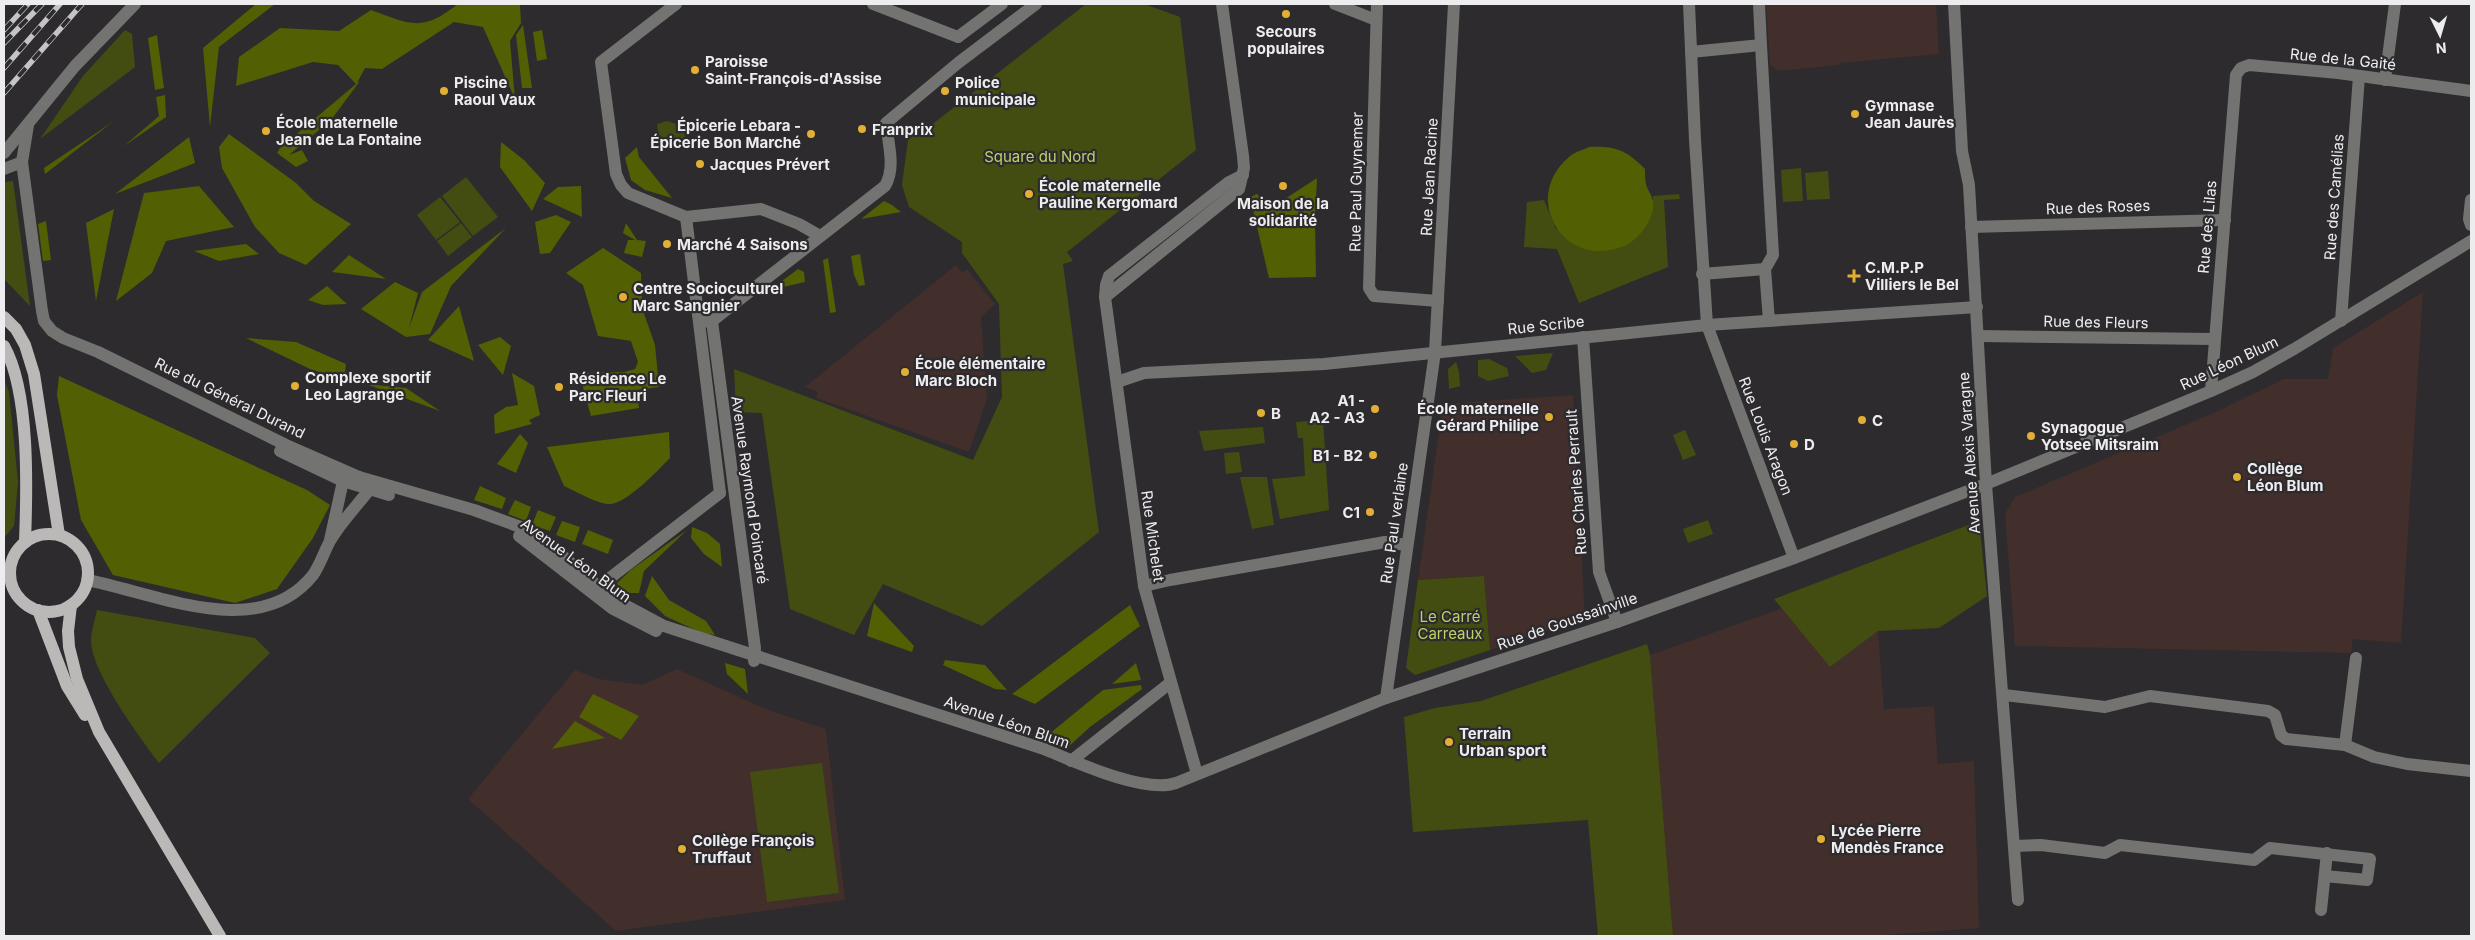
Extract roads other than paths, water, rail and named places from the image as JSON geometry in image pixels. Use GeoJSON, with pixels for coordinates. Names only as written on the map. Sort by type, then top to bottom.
{"type":"FeatureCollection","features":[{"type":"Feature","properties":{"kind":"main road"},"geometry":{"type":"LineString","coordinates":[[4,315],[16,329],[30,356],[59,535]]}},
{"type":"Feature","properties":{"kind":"main road"},"geometry":{"type":"LineString","coordinates":[[4,346],[10,356],[18,386],[28,484],[25,542]]}},
{"type":"Feature","properties":{"kind":"main road"},"geometry":{"type":"LineString","coordinates":[[47,534],[59,535],[70,540],[82,552],[88,568],[87,580],[78,598],[71,605],[60,610],[38,610],[19,598],[10,576],[13,557],[25,542],[36,536],[47,534]]}},
{"type":"Feature","properties":{"kind":"main road"},"geometry":{"type":"LineString","coordinates":[[71,605],[68,631],[69,647],[77,680],[99,732],[220,936]]}},
{"type":"Feature","properties":{"kind":"main road"},"geometry":{"type":"LineString","coordinates":[[38,610],[67,686],[81,710],[99,732]]}},
{"type":"Feature","properties":{"kind":"street"},"geometry":{"type":"LineString","coordinates":[[22,162],[5,152],[75,66],[135,4]]}},
{"type":"Feature","properties":{"kind":"street"},"geometry":{"type":"LineString","coordinates":[[673,4],[601,62],[616,174],[620,185],[628,192],[686,217],[760,209],[791,220],[820,236]]}},
{"type":"Feature","properties":{"kind":"street"},"geometry":{"type":"LineString","coordinates":[[873,4],[899,9],[958,37]]}},
{"type":"Feature","properties":{"kind":"street"},"geometry":{"type":"LineString","coordinates":[[958,37],[1002,4]]}},
{"type":"Feature","properties":{"kind":"street"},"geometry":{"type":"LineString","coordinates":[[686,217],[706,321],[886,186],[891,177],[891,164],[886,123],[958,63],[1036,4]]}},
{"type":"Feature","properties":{"kind":"street","name":"Rue Michelet"},"geometry":{"type":"LineString","coordinates":[[1197,774],[1144,586],[1105,297],[1106,285],[1110,276],[1230,182],[1243,175],[1243,156],[1222,4]]}},
{"type":"Feature","properties":{"kind":"street"},"geometry":{"type":"LineString","coordinates":[[1335,4],[1376,20]]}},
{"type":"Feature","properties":{"kind":"street","name":"Rue Paul Guynemer"},"geometry":{"type":"LineString","coordinates":[[1377,4],[1369,288],[1374,296],[1438,301]]}},
{"type":"Feature","properties":{"kind":"street","name":"Rue Jean Racine"},"geometry":{"type":"LineString","coordinates":[[1435,352],[1454,4]]}},
{"type":"Feature","properties":{"kind":"street"},"geometry":{"type":"LineString","coordinates":[[1689,4],[1702,274],[1707,325]]}},
{"type":"Feature","properties":{"kind":"street"},"geometry":{"type":"LineString","coordinates":[[1759,4],[1773,255],[1765,269],[1769,321]]}},
{"type":"Feature","properties":{"kind":"street","name":"Avenue Alexis Varagne"},"geometry":{"type":"LineString","coordinates":[[1954,4],[1962,151],[1969,185],[1986,484],[2004,696],[2018,900]]}},
{"type":"Feature","properties":{"kind":"street"},"geometry":{"type":"LineString","coordinates":[[2385,80],[2395,4]]}},
{"type":"Feature","properties":{"kind":"street"},"geometry":{"type":"LineString","coordinates":[[958,37],[958,63]]}},
{"type":"Feature","properties":{"kind":"street"},"geometry":{"type":"LineString","coordinates":[[1691,52],[1761,45]]}},
{"type":"Feature","properties":{"kind":"street","name":"Rue de la Gaité"},"geometry":{"type":"LineString","coordinates":[[2241,68],[2249,65],[2359,76],[2471,92]]}},
{"type":"Feature","properties":{"kind":"street","name":"Rue des Lilas"},"geometry":{"type":"LineString","coordinates":[[2210,391],[2236,75],[2241,68]]}},
{"type":"Feature","properties":{"kind":"street","name":"Rue des Camélias"},"geometry":{"type":"LineString","coordinates":[[2341,321],[2359,76]]}},
{"type":"Feature","properties":{"kind":"street","name":"Rue du Général Durand"},"geometry":{"type":"LineString","coordinates":[[28,125],[22,162],[28,220],[44,321],[52,331],[86,349],[94,360],[351,481]]}},
{"type":"Feature","properties":{"kind":"street"},"geometry":{"type":"LineString","coordinates":[[4,169],[22,162]]}},
{"type":"Feature","properties":{"kind":"street"},"geometry":{"type":"LineString","coordinates":[[2471,200],[2469,219],[2471,225]]}},
{"type":"Feature","properties":{"kind":"street","name":"Rue des Roses"},"geometry":{"type":"LineString","coordinates":[[1972,227],[2225,220]]}},
{"type":"Feature","properties":{"kind":"street","name":"Rue Léon Blum"},"geometry":{"type":"LineString","coordinates":[[1986,484],[2253,372],[2341,321],[2471,241]]}},
{"type":"Feature","properties":{"kind":"street"},"geometry":{"type":"LineString","coordinates":[[1702,274],[1765,269]]}},
{"type":"Feature","properties":{"kind":"street","name":"Rue Scribe"},"geometry":{"type":"LineString","coordinates":[[1117,382],[1144,373],[1324,364],[1707,325],[1977,306]]}},
{"type":"Feature","properties":{"kind":"street","name":"Avenue Raymond Poincaré"},"geometry":{"type":"LineString","coordinates":[[706,321],[720,493]]}},
{"type":"Feature","properties":{"kind":"street","name":"Avenue Raymond Poincaré"},"geometry":{"type":"LineString","coordinates":[[706,321],[733,494],[754,660]]}},
{"type":"Feature","properties":{"kind":"street","name":"Rue Louis Aragon"},"geometry":{"type":"LineString","coordinates":[[1707,325],[1794,558]]}},
{"type":"Feature","properties":{"kind":"street","name":"Rue des Fleurs"},"geometry":{"type":"LineString","coordinates":[[1979,336],[2214,339]]}},
{"type":"Feature","properties":{"kind":"street","name":"Rue Charles Perrault"},"geometry":{"type":"LineString","coordinates":[[1582,337],[1599,572],[1617,622]]}},
{"type":"Feature","properties":{"kind":"street","name":"Rue Paul verlaine"},"geometry":{"type":"LineString","coordinates":[[1386,698],[1435,352]]}},
{"type":"Feature","properties":{"kind":"street"},"geometry":{"type":"LineString","coordinates":[[87,580],[213,609],[256,609],[279,602],[299,589],[313,575],[330,540],[351,481],[369,490],[330,540]]}},
{"type":"Feature","properties":{"kind":"street","name":"Avenue Léon Blum"},"geometry":{"type":"LineString","coordinates":[[351,481],[508,521],[551,546],[613,609],[658,632],[754,660],[1042,757],[1071,761],[1132,781],[1157,786]]}},
{"type":"Feature","properties":{"kind":"street","name":"Rue de Goussainville"},"geometry":{"type":"LineString","coordinates":[[1157,786],[1169,785],[1386,698],[1617,622],[1794,558],[1986,484]]}},
{"type":"Feature","properties":{"kind":"street","name":"Avenue Léon Blum"},"geometry":{"type":"LineString","coordinates":[[369,490],[446,508],[490,522],[515,534],[595,590]]}},
{"type":"Feature","properties":{"kind":"street"},"geometry":{"type":"LineString","coordinates":[[595,590],[720,493],[733,494]]}},
{"type":"Feature","properties":{"kind":"street"},"geometry":{"type":"LineString","coordinates":[[1144,586],[1385,542],[1407,545]]}},
{"type":"Feature","properties":{"kind":"street"},"geometry":{"type":"LineString","coordinates":[[2345,745],[2356,658]]}},
{"type":"Feature","properties":{"kind":"street"},"geometry":{"type":"LineString","coordinates":[[1071,761],[1170,683]]}},
{"type":"Feature","properties":{"kind":"street"},"geometry":{"type":"LineString","coordinates":[[2004,696],[2105,707],[2150,696],[2268,711],[2275,715],[2281,736],[2286,739],[2345,745],[2374,757],[2406,764],[2471,771]]}},
{"type":"Feature","properties":{"kind":"street"},"geometry":{"type":"LineString","coordinates":[[2014,846],[2041,845],[2105,853],[2120,845],[2254,860],[2270,848],[2370,859],[2367,880],[2325,876]]}},
{"type":"Feature","properties":{"kind":"street"},"geometry":{"type":"LineString","coordinates":[[2321,910],[2327,853]]}},
{"type":"Feature","properties":{"kind":"railway"},"geometry":{"type":"LineString","coordinates":[[4,30],[28,4]]}},
{"type":"Feature","properties":{"kind":"railway"},"geometry":{"type":"LineString","coordinates":[[4,43],[42,4]]}},
{"type":"Feature","properties":{"kind":"railway"},"geometry":{"type":"LineString","coordinates":[[4,68],[60,4]]}},
{"type":"Feature","properties":{"kind":"railway"},"geometry":{"type":"LineString","coordinates":[[4,93],[82,4]]}},
{"type":"Feature","properties":{"kind":"place","name":"Secours populaires"},"geometry":{"type":"Point","coordinates":[1286,14]}},
{"type":"Feature","properties":{"kind":"place","name":"Paroisse Saint-François-d'Assise"},"geometry":{"type":"Point","coordinates":[695,70]}},
{"type":"Feature","properties":{"kind":"place","name":"Piscine Raoul Vaux"},"geometry":{"type":"Point","coordinates":[444,91]}},
{"type":"Feature","properties":{"kind":"place","name":"Police municipale"},"geometry":{"type":"Point","coordinates":[945,91]}},
{"type":"Feature","properties":{"kind":"place","name":"Gymnase Jean Jaurès"},"geometry":{"type":"Point","coordinates":[1855,114]}},
{"type":"Feature","properties":{"kind":"place","name":"Franprix"},"geometry":{"type":"Point","coordinates":[862,129]}},
{"type":"Feature","properties":{"kind":"place","name":"École maternelle Jean de La Fontaine"},"geometry":{"type":"Point","coordinates":[266,131]}},
{"type":"Feature","properties":{"kind":"place","name":"Épicerie Lebara - Épicerie Bon Marché"},"geometry":{"type":"Point","coordinates":[811,134]}},
{"type":"Feature","properties":{"kind":"place","name":"Jacques Prévert"},"geometry":{"type":"Point","coordinates":[700,164]}},
{"type":"Feature","properties":{"kind":"place","name":"Maison de la solidarité"},"geometry":{"type":"Point","coordinates":[1283,186]}},
{"type":"Feature","properties":{"kind":"place","name":"École maternelle Pauline Kergomard"},"geometry":{"type":"Point","coordinates":[1029,194]}},
{"type":"Feature","properties":{"kind":"place","name":"Marché 4 Saisons"},"geometry":{"type":"Point","coordinates":[667,244]}},
{"type":"Feature","properties":{"kind":"place","name":"C.M.P.P Villiers le Bel"},"geometry":{"type":"Point","coordinates":[1854,276]}},
{"type":"Feature","properties":{"kind":"place","name":"Centre Socioculturel Marc Sangnier"},"geometry":{"type":"Point","coordinates":[623,297]}},
{"type":"Feature","properties":{"kind":"place","name":"École élémentaire Marc Bloch"},"geometry":{"type":"Point","coordinates":[905,372]}},
{"type":"Feature","properties":{"kind":"place","name":"Complexe sportif Leo Lagrange"},"geometry":{"type":"Point","coordinates":[295,386]}},
{"type":"Feature","properties":{"kind":"place","name":"Résidence Le Parc Fleuri"},"geometry":{"type":"Point","coordinates":[559,387]}},
{"type":"Feature","properties":{"kind":"place","name":"A1 - A2 - A3"},"geometry":{"type":"Point","coordinates":[1375,409]}},
{"type":"Feature","properties":{"kind":"place","name":"B"},"geometry":{"type":"Point","coordinates":[1261,413]}},
{"type":"Feature","properties":{"kind":"place","name":"École maternelle Gérard Philipe"},"geometry":{"type":"Point","coordinates":[1549,417]}},
{"type":"Feature","properties":{"kind":"place","name":"C"},"geometry":{"type":"Point","coordinates":[1862,420]}},
{"type":"Feature","properties":{"kind":"place","name":"Synagogue Yotsee Mitsraim"},"geometry":{"type":"Point","coordinates":[2031,436]}},
{"type":"Feature","properties":{"kind":"place","name":"D"},"geometry":{"type":"Point","coordinates":[1794,444]}},
{"type":"Feature","properties":{"kind":"place","name":"B1 - B2"},"geometry":{"type":"Point","coordinates":[1373,455]}},
{"type":"Feature","properties":{"kind":"place","name":"Collège Léon Blum"},"geometry":{"type":"Point","coordinates":[2237,477]}},
{"type":"Feature","properties":{"kind":"place","name":"C1"},"geometry":{"type":"Point","coordinates":[1370,512]}},
{"type":"Feature","properties":{"kind":"place","name":"Terrain Urban sport"},"geometry":{"type":"Point","coordinates":[1449,742]}},
{"type":"Feature","properties":{"kind":"place","name":"Lycée Pierre Mendès France"},"geometry":{"type":"Point","coordinates":[1821,839]}},
{"type":"Feature","properties":{"kind":"place","name":"Collège François Truffaut"},"geometry":{"type":"Point","coordinates":[682,849]}},
{"type":"Feature","properties":{"kind":"park label","name":"Square du Nord"},"geometry":{"type":"Point","coordinates":[1040,156]}},
{"type":"Feature","properties":{"kind":"park label","name":"Le Carré Carreaux"},"geometry":{"type":"Point","coordinates":[1450,624]}}]}
